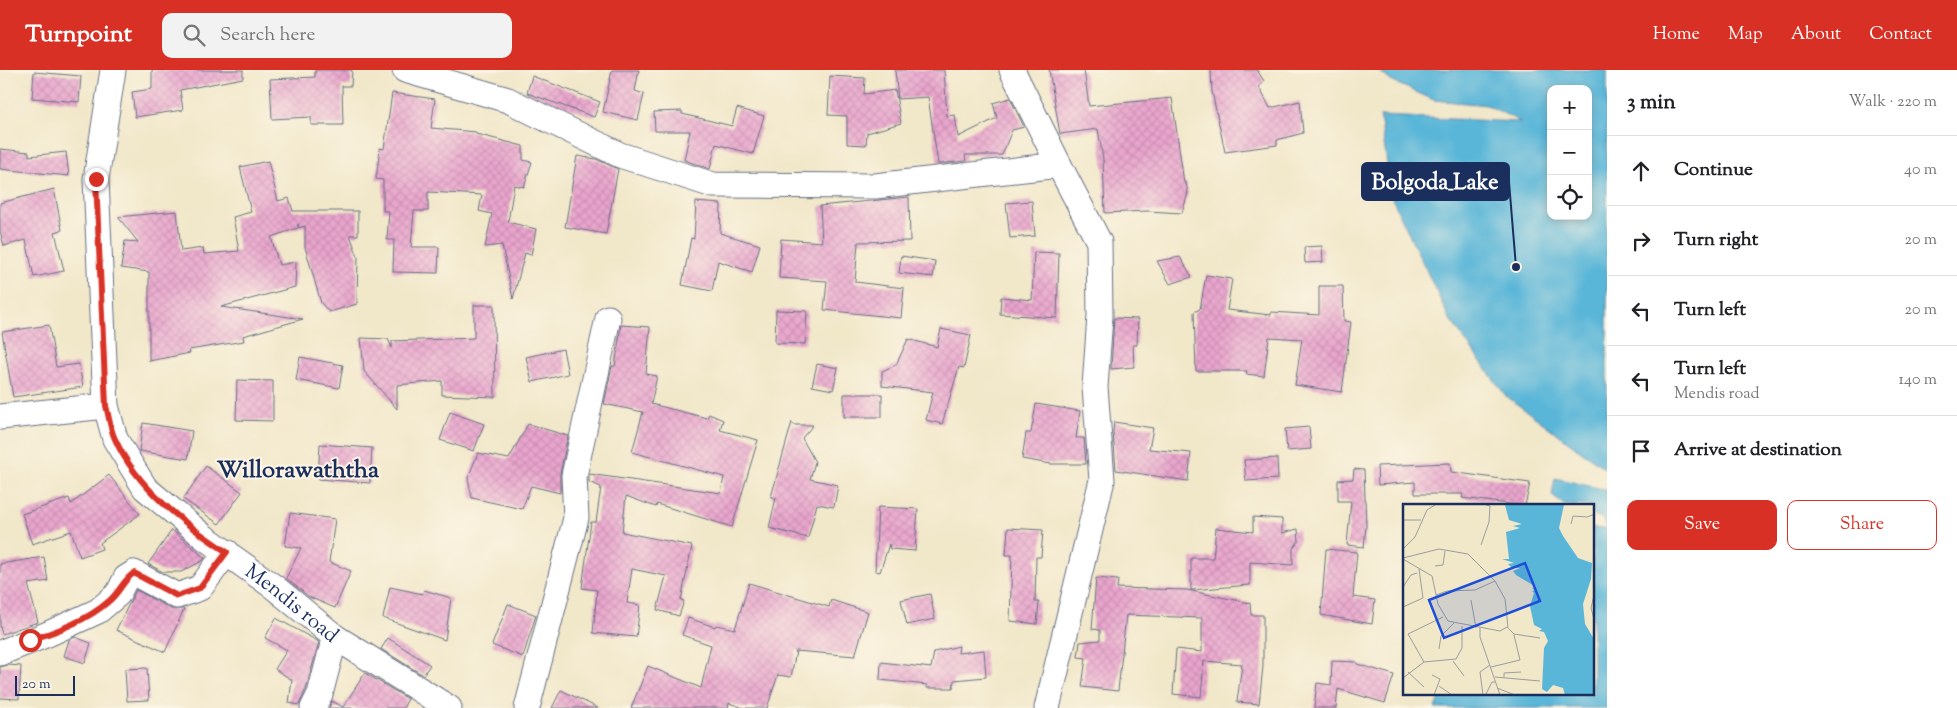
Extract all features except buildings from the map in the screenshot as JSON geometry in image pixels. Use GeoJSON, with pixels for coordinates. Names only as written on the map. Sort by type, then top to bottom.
{"type":"FeatureCollection","features":[{"type":"Feature","properties":{"kind":"street","name":"Mendis road"},"geometry":{"type":"LineString","coordinates":[[113,70],[96,179],[106,406],[115,439],[145,488],[204,537],[227,552],[335,637],[449,708]]}},
{"type":"Feature","properties":{"kind":"street"},"geometry":{"type":"LineString","coordinates":[[404,70],[508,100],[620,155],[714,185],[875,186],[1059,165]]}},
{"type":"Feature","properties":{"kind":"street"},"geometry":{"type":"LineString","coordinates":[[1012,70],[1099,242],[1100,316],[1095,387],[1102,480],[1048,708]]}},
{"type":"Feature","properties":{"kind":"street"},"geometry":{"type":"LineString","coordinates":[[527,708],[576,518],[574,476],[608,318]]}},
{"type":"Feature","properties":{"kind":"street"},"geometry":{"type":"LineString","coordinates":[[0,417],[106,406]]}},
{"type":"Feature","properties":{"kind":"street"},"geometry":{"type":"LineString","coordinates":[[0,653],[98,611],[118,594],[126,578],[134,573],[177,596],[200,588],[227,552]]}},
{"type":"Feature","properties":{"kind":"street"},"geometry":{"type":"LineString","coordinates":[[313,708],[320,694],[335,637]]}},
{"type":"Feature","properties":{"kind":"water"},"geometry":{"type":"Polygon","coordinates":[[[1378,70],[1607,70],[1607,470],[1506,396],[1449,318],[1392,198],[1380,116],[1521,122],[1487,105],[1434,100],[1391,81],[1378,70]]]}},
{"type":"Feature","properties":{"kind":"water"},"geometry":{"type":"Polygon","coordinates":[[[1555,478],[1607,490],[1607,708],[1435,708],[1440,696],[1594,696],[1594,528],[1606,529],[1602,518],[1594,515],[1594,504],[1563,504],[1552,496],[1555,478]]]}},
{"type":"Feature","properties":{"kind":"place","name":"Bolgoda_Lake"},"geometry":{"type":"Point","coordinates":[1516,267]}},
{"type":"Feature","properties":{"kind":"district","name":"Willorawaththa"},"geometry":{"type":"Point","coordinates":[298,469]}},
{"type":"Feature","properties":{"kind":"route"},"geometry":{"type":"LineString","coordinates":[[30,640],[48,634],[98,611],[118,594],[126,578],[134,573],[177,596],[200,588],[227,552],[204,537],[145,488],[115,439],[106,406],[96,179]]}}]}
